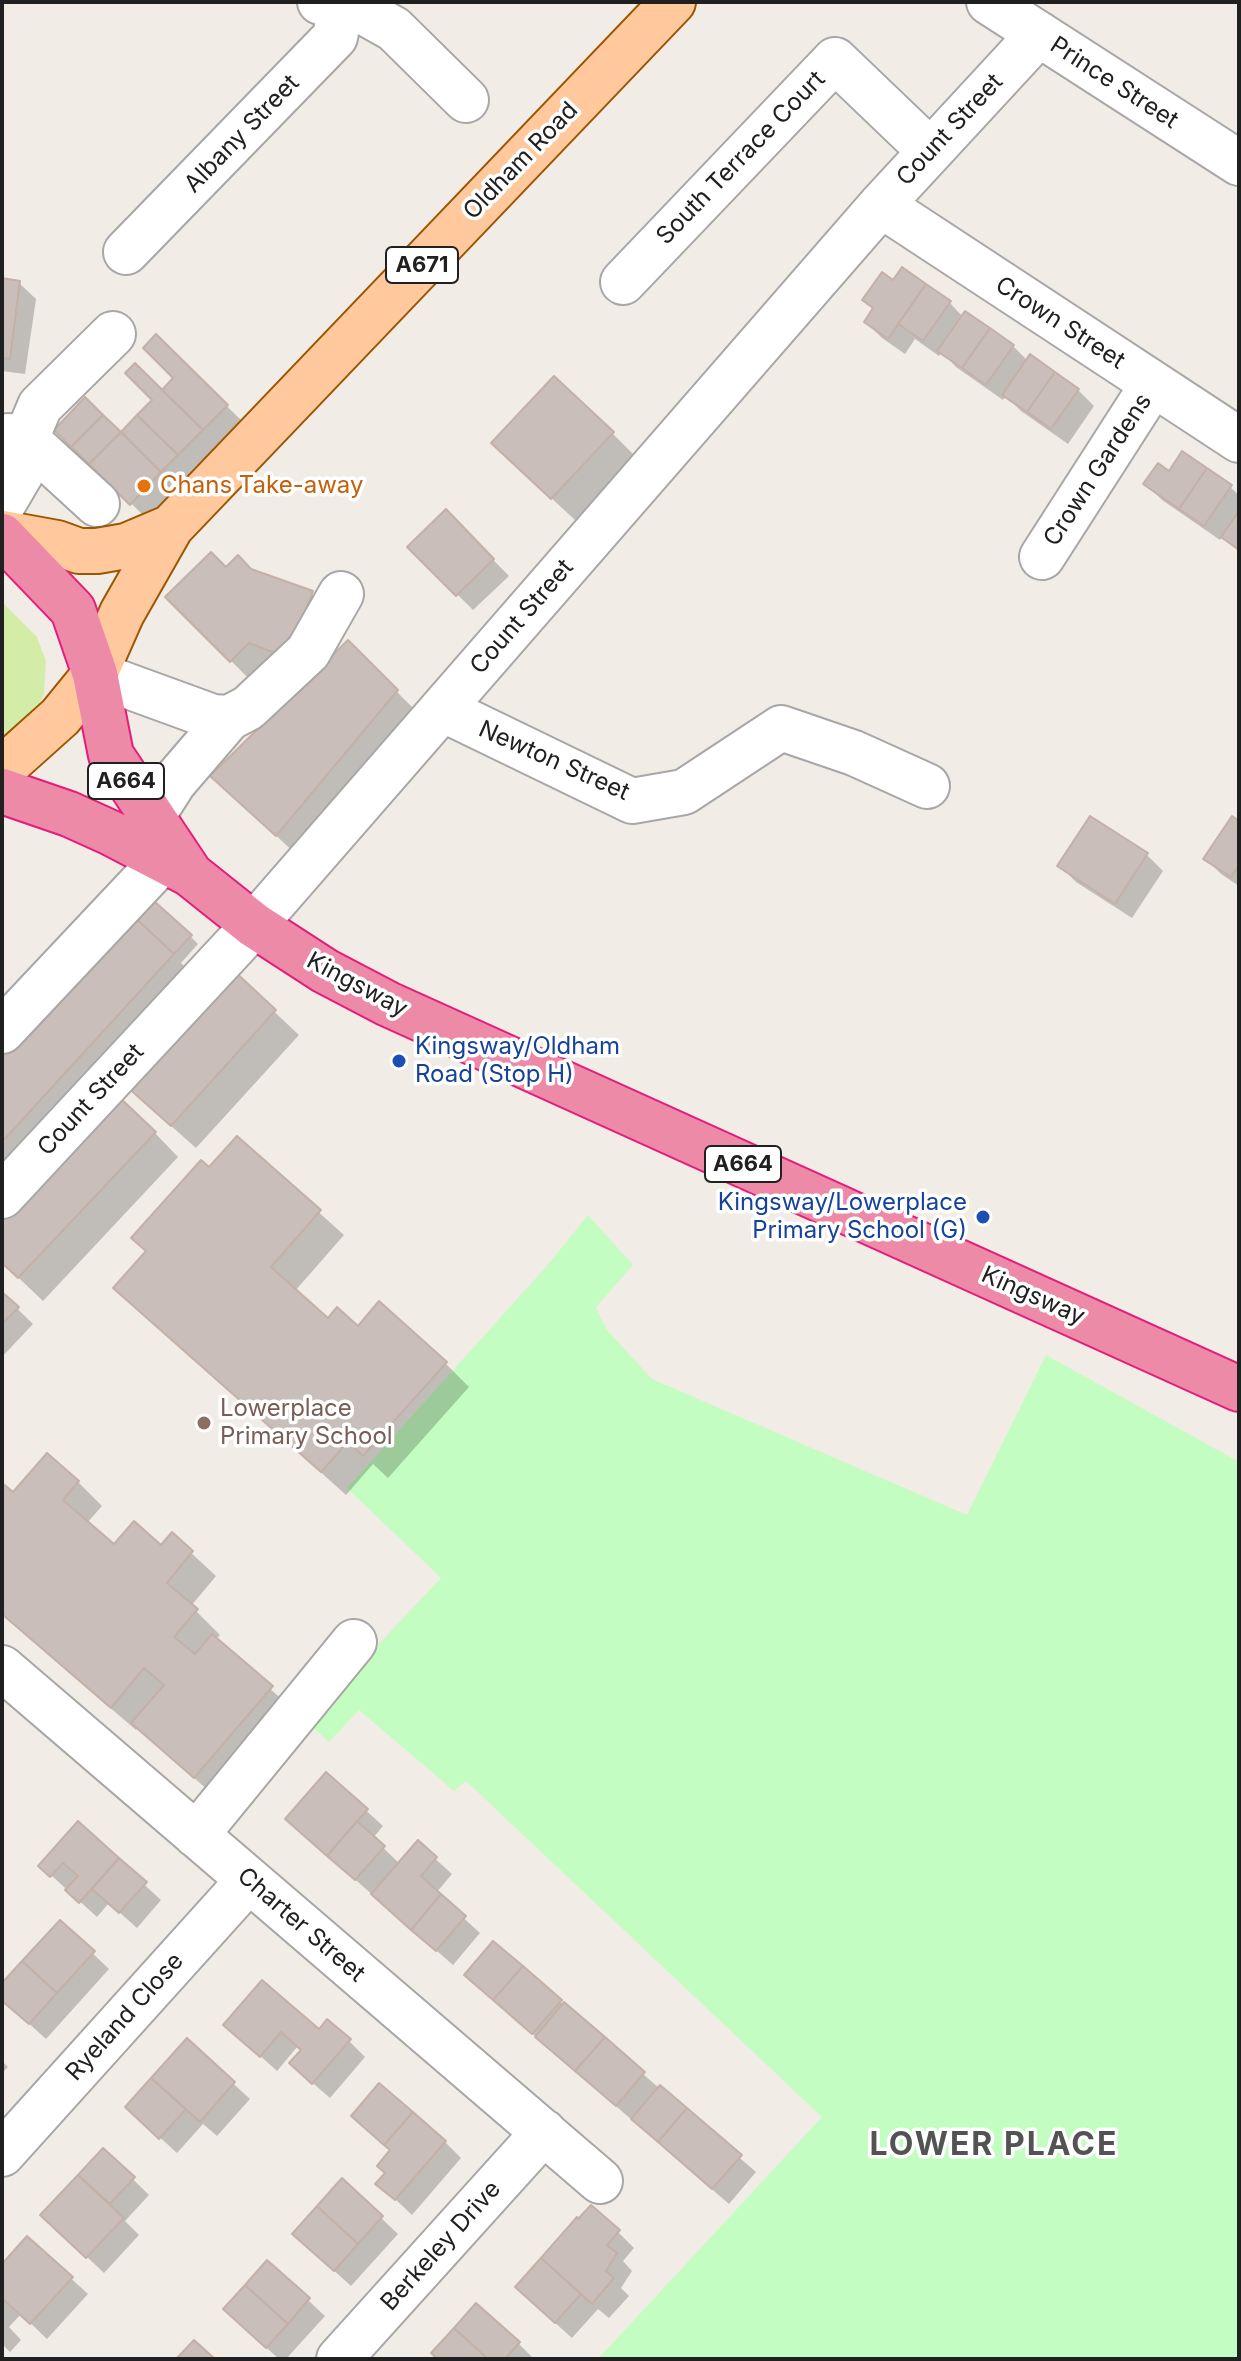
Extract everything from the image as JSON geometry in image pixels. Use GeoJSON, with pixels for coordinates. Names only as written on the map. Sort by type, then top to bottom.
{"type":"FeatureCollection","features":[{"type":"Feature","properties":{"kind":"highway","name":"A664"},"geometry":{"type":"LineString","coordinates":[[2,534],[73,610],[95,674]]}},
{"type":"Feature","properties":{"kind":"highway","name":"Kingsway"},"geometry":{"type":"LineString","coordinates":[[95,674],[111,755],[151,818],[176,867]]}},
{"type":"Feature","properties":{"kind":"highway","name":"Kingsway"},"geometry":{"type":"LineString","coordinates":[[2,791],[69,814],[176,867],[254,925],[325,971],[388,1004],[1239,1389]]}},
{"type":"Feature","properties":{"kind":"main road","name":"Oldham Road"},"geometry":{"type":"LineString","coordinates":[[2,769],[60,717],[95,674],[122,613],[171,527],[673,2]]}},
{"type":"Feature","properties":{"kind":"main road","name":"Oldham Road"},"geometry":{"type":"LineString","coordinates":[[2,534],[57,543],[79,551],[97,551],[126,546],[171,527]]}},
{"type":"Feature","properties":{"kind":"street","name":"Prince Street"},"geometry":{"type":"LineString","coordinates":[[989,2],[1239,163]]}},
{"type":"Feature","properties":{"kind":"street","name":"Albany Street"},"geometry":{"type":"LineString","coordinates":[[126,252],[335,37],[330,4],[408,16],[466,100]]}},
{"type":"Feature","properties":{"kind":"street","name":"Count Street"},"geometry":{"type":"LineString","coordinates":[[2,1196],[254,925],[881,205],[1039,34]]}},
{"type":"Feature","properties":{"kind":"street","name":"South Terrace Court"},"geometry":{"type":"LineString","coordinates":[[623,282],[835,60],[930,151]]}},
{"type":"Feature","properties":{"kind":"street","name":"Crown Street"},"geometry":{"type":"LineString","coordinates":[[881,205],[1239,440]]}},
{"type":"Feature","properties":{"kind":"street"},"geometry":{"type":"LineString","coordinates":[[14,437],[40,406],[113,334]]}},
{"type":"Feature","properties":{"kind":"street","name":"Crown Gardens"},"geometry":{"type":"LineString","coordinates":[[1042,557],[1153,384]]}},
{"type":"Feature","properties":{"kind":"street"},"geometry":{"type":"LineString","coordinates":[[14,437],[97,504]]}},
{"type":"Feature","properties":{"kind":"street"},"geometry":{"type":"LineString","coordinates":[[2,506],[26,465],[14,437]]}},
{"type":"Feature","properties":{"kind":"street"},"geometry":{"type":"LineString","coordinates":[[151,818],[174,782],[229,718],[248,708],[308,652],[341,594]]}},
{"type":"Feature","properties":{"kind":"street"},"geometry":{"type":"LineString","coordinates":[[95,674],[213,717],[229,718]]}},
{"type":"Feature","properties":{"kind":"street","name":"Newton Street"},"geometry":{"type":"LineString","coordinates":[[442,709],[632,801],[684,792],[781,728],[854,753],[927,786]]}},
{"type":"Feature","properties":{"kind":"street"},"geometry":{"type":"LineString","coordinates":[[2,1031],[176,867]]}},
{"type":"Feature","properties":{"kind":"street"},"geometry":{"type":"LineString","coordinates":[[196,1835],[354,1642]]}},
{"type":"Feature","properties":{"kind":"street","name":"Charter Street"},"geometry":{"type":"LineString","coordinates":[[2,1668],[600,2181]]}},
{"type":"Feature","properties":{"kind":"street","name":"Ryeland Close"},"geometry":{"type":"LineString","coordinates":[[2,2154],[249,1880]]}},
{"type":"Feature","properties":{"kind":"street","name":"Berkeley Drive"},"geometry":{"type":"LineString","coordinates":[[339,2359],[544,2132]]}},
{"type":"Feature","properties":{"kind":"green space"},"geometry":{"type":"Polygon","coordinates":[[[2,602],[37,637],[46,661],[44,694],[33,720],[2,743],[2,602]]]}},
{"type":"Feature","properties":{"kind":"green space"},"geometry":{"type":"Polygon","coordinates":[[[588,1215],[633,1265],[596,1307],[606,1329],[652,1379],[967,1515],[1046,1355],[1239,1462],[1239,2359],[598,2359],[822,2117],[466,1781],[454,1791],[359,1710],[329,1742],[306,1721],[441,1578],[347,1488],[546,1267],[588,1215]]]}},
{"type":"Feature","properties":{"kind":"building"},"geometry":{"type":"Polygon","coordinates":[[[902,267],[926,284],[888,339],[864,322],[873,308],[862,300],[882,272],[893,280],[902,267]]]}},
{"type":"Feature","properties":{"kind":"building"},"geometry":{"type":"Polygon","coordinates":[[[2,278],[20,281],[10,359],[2,358],[2,278]]]}},
{"type":"Feature","properties":{"kind":"building"},"geometry":{"type":"Polygon","coordinates":[[[926,284],[951,301],[923,341],[898,324],[926,284]]]}},
{"type":"Feature","properties":{"kind":"building"},"geometry":{"type":"Polygon","coordinates":[[[965,311],[990,328],[962,368],[937,351],[965,311]]]}},
{"type":"Feature","properties":{"kind":"building"},"geometry":{"type":"Polygon","coordinates":[[[990,328],[1014,345],[986,385],[962,368],[990,328]]]}},
{"type":"Feature","properties":{"kind":"building"},"geometry":{"type":"Polygon","coordinates":[[[156,334],[228,405],[203,430],[162,390],[173,378],[143,348],[156,334]]]}},
{"type":"Feature","properties":{"kind":"building"},"geometry":{"type":"Polygon","coordinates":[[[1030,354],[1055,372],[1027,412],[1002,395],[1030,354]]]}},
{"type":"Feature","properties":{"kind":"building"},"geometry":{"type":"Polygon","coordinates":[[[135,363],[203,430],[178,455],[137,415],[152,400],[125,373],[135,363]]]}},
{"type":"Feature","properties":{"kind":"building"},"geometry":{"type":"Polygon","coordinates":[[[1055,372],[1079,389],[1051,429],[1027,412],[1055,372]]]}},
{"type":"Feature","properties":{"kind":"building"},"geometry":{"type":"Polygon","coordinates":[[[554,376],[614,432],[551,499],[491,443],[554,376]]]}},
{"type":"Feature","properties":{"kind":"building"},"geometry":{"type":"Polygon","coordinates":[[[85,397],[103,415],[71,447],[54,430],[85,397]]]}},
{"type":"Feature","properties":{"kind":"building"},"geometry":{"type":"Polygon","coordinates":[[[103,415],[121,432],[89,464],[71,447],[103,415]]]}},
{"type":"Feature","properties":{"kind":"building"},"geometry":{"type":"Polygon","coordinates":[[[137,415],[178,455],[161,472],[121,432],[137,415]]]}},
{"type":"Feature","properties":{"kind":"building"},"geometry":{"type":"Polygon","coordinates":[[[121,432],[161,472],[130,505],[89,464],[121,432]]]}},
{"type":"Feature","properties":{"kind":"building"},"geometry":{"type":"Polygon","coordinates":[[[1182,451],[1207,468],[1179,509],[1143,484],[1158,463],[1169,471],[1182,451]]]}},
{"type":"Feature","properties":{"kind":"building"},"geometry":{"type":"Polygon","coordinates":[[[1207,468],[1232,485],[1204,526],[1179,509],[1207,468]]]}},
{"type":"Feature","properties":{"kind":"building"},"geometry":{"type":"Polygon","coordinates":[[[446,509],[494,559],[456,596],[407,547],[446,509]]]}},
{"type":"Feature","properties":{"kind":"building"},"geometry":{"type":"Polygon","coordinates":[[[1239,511],[1239,550],[1221,537],[1239,511]]]}},
{"type":"Feature","properties":{"kind":"building"},"geometry":{"type":"Polygon","coordinates":[[[211,552],[226,567],[238,555],[251,569],[313,591],[288,658],[249,643],[230,662],[165,597],[211,552]]]}},
{"type":"Feature","properties":{"kind":"building"},"geometry":{"type":"Polygon","coordinates":[[[348,640],[398,690],[276,836],[210,776],[348,640]]]}},
{"type":"Feature","properties":{"kind":"building"},"geometry":{"type":"Polygon","coordinates":[[[1090,816],[1148,853],[1115,904],[1057,866],[1090,816]]]}},
{"type":"Feature","properties":{"kind":"building"},"geometry":{"type":"Polygon","coordinates":[[[1232,816],[1239,821],[1239,865],[1231,877],[1203,859],[1232,816]]]}},
{"type":"Feature","properties":{"kind":"building"},"geometry":{"type":"Polygon","coordinates":[[[145,893],[192,935],[174,954],[128,911],[145,893]]]}},
{"type":"Feature","properties":{"kind":"building"},"geometry":{"type":"Polygon","coordinates":[[[128,911],[174,954],[2,1142],[2,1049],[128,911]]]}},
{"type":"Feature","properties":{"kind":"building"},"geometry":{"type":"Polygon","coordinates":[[[232,969],[276,1010],[171,1126],[125,1085],[232,969]]]}},
{"type":"Feature","properties":{"kind":"building"},"geometry":{"type":"Polygon","coordinates":[[[118,1096],[156,1132],[18,1278],[2,1263],[2,1218],[118,1096]]]}},
{"type":"Feature","properties":{"kind":"building"},"geometry":{"type":"Polygon","coordinates":[[[237,1136],[321,1210],[271,1267],[328,1318],[337,1307],[358,1326],[379,1301],[447,1362],[363,1456],[348,1442],[321,1472],[113,1288],[146,1251],[131,1238],[201,1160],[209,1167],[237,1136]]]}},
{"type":"Feature","properties":{"kind":"building"},"geometry":{"type":"Polygon","coordinates":[[[2,1292],[19,1307],[2,1324],[2,1292]]]}},
{"type":"Feature","properties":{"kind":"building"},"geometry":{"type":"Polygon","coordinates":[[[47,1453],[79,1481],[63,1500],[114,1544],[134,1521],[161,1545],[172,1532],[193,1551],[167,1583],[198,1609],[174,1637],[195,1654],[212,1634],[273,1686],[194,1778],[131,1723],[164,1685],[144,1668],[111,1708],[2,1614],[2,1483],[13,1492],[47,1453]]]}},
{"type":"Feature","properties":{"kind":"building"},"geometry":{"type":"Polygon","coordinates":[[[326,1772],[368,1809],[327,1856],[285,1819],[326,1772]]]}},
{"type":"Feature","properties":{"kind":"building"},"geometry":{"type":"Polygon","coordinates":[[[78,1821],[119,1858],[79,1903],[65,1890],[78,1876],[63,1863],[50,1877],[38,1866],[78,1821]]]}},
{"type":"Feature","properties":{"kind":"building"},"geometry":{"type":"Polygon","coordinates":[[[357,1821],[385,1846],[355,1880],[327,1856],[357,1821]]]}},
{"type":"Feature","properties":{"kind":"building"},"geometry":{"type":"Polygon","coordinates":[[[418,1840],[437,1857],[421,1876],[441,1894],[411,1930],[371,1894],[418,1840]]]}},
{"type":"Feature","properties":{"kind":"building"},"geometry":{"type":"Polygon","coordinates":[[[119,1858],[147,1882],[119,1913],[92,1889],[119,1858]]]}},
{"type":"Feature","properties":{"kind":"building"},"geometry":{"type":"Polygon","coordinates":[[[441,1894],[466,1916],[436,1951],[411,1930],[441,1894]]]}},
{"type":"Feature","properties":{"kind":"building"},"geometry":{"type":"Polygon","coordinates":[[[60,1920],[95,1951],[57,1993],[22,1961],[60,1920]]]}},
{"type":"Feature","properties":{"kind":"building"},"geometry":{"type":"Polygon","coordinates":[[[493,1941],[523,1966],[493,2000],[464,1975],[493,1941]]]}},
{"type":"Feature","properties":{"kind":"building"},"geometry":{"type":"Polygon","coordinates":[[[22,1961],[57,1993],[29,2024],[2,2001],[2,1983],[22,1961]]]}},
{"type":"Feature","properties":{"kind":"building"},"geometry":{"type":"Polygon","coordinates":[[[523,1966],[562,2000],[532,2034],[493,2000],[523,1966]]]}},
{"type":"Feature","properties":{"kind":"building"},"geometry":{"type":"Polygon","coordinates":[[[262,1980],[319,2029],[327,2019],[351,2039],[312,2084],[289,2063],[301,2050],[281,2032],[260,2057],[223,2025],[262,1980]]]}},
{"type":"Feature","properties":{"kind":"building"},"geometry":{"type":"Polygon","coordinates":[[[564,2002],[605,2037],[575,2071],[535,2037],[564,2002]]]}},
{"type":"Feature","properties":{"kind":"building"},"geometry":{"type":"Polygon","coordinates":[[[605,2037],[645,2072],[616,2106],[575,2071],[605,2037]]]}},
{"type":"Feature","properties":{"kind":"building"},"geometry":{"type":"Polygon","coordinates":[[[187,2038],[235,2082],[200,2122],[151,2078],[187,2038]]]}},
{"type":"Feature","properties":{"kind":"building"},"geometry":{"type":"Polygon","coordinates":[[[151,2078],[186,2109],[159,2139],[125,2107],[151,2078]]]}},
{"type":"Feature","properties":{"kind":"building"},"geometry":{"type":"Polygon","coordinates":[[[379,2083],[413,2112],[384,2145],[351,2116],[379,2083]]]}},
{"type":"Feature","properties":{"kind":"building"},"geometry":{"type":"Polygon","coordinates":[[[660,2085],[687,2108],[658,2142],[631,2119],[660,2085]]]}},
{"type":"Feature","properties":{"kind":"building"},"geometry":{"type":"Polygon","coordinates":[[[687,2108],[742,2155],[712,2189],[658,2142],[687,2108]]]}},
{"type":"Feature","properties":{"kind":"building"},"geometry":{"type":"Polygon","coordinates":[[[413,2112],[446,2141],[395,2200],[375,2184],[385,2173],[377,2166],[390,2150],[384,2145],[413,2112]]]}},
{"type":"Feature","properties":{"kind":"building"},"geometry":{"type":"Polygon","coordinates":[[[103,2148],[135,2177],[110,2204],[78,2175],[103,2148]]]}},
{"type":"Feature","properties":{"kind":"building"},"geometry":{"type":"Polygon","coordinates":[[[78,2175],[124,2218],[86,2258],[40,2215],[78,2175]]]}},
{"type":"Feature","properties":{"kind":"building"},"geometry":{"type":"Polygon","coordinates":[[[342,2178],[383,2216],[358,2244],[317,2206],[342,2178]]]}},
{"type":"Feature","properties":{"kind":"building"},"geometry":{"type":"Polygon","coordinates":[[[591,2205],[620,2230],[607,2245],[617,2253],[606,2271],[614,2278],[592,2304],[541,2258],[591,2205]]]}},
{"type":"Feature","properties":{"kind":"building"},"geometry":{"type":"Polygon","coordinates":[[[317,2206],[358,2244],[334,2271],[292,2234],[317,2206]]]}},
{"type":"Feature","properties":{"kind":"building"},"geometry":{"type":"Polygon","coordinates":[[[27,2236],[73,2277],[30,2324],[4,2300],[2,2302],[2,2264],[27,2236]]]}},
{"type":"Feature","properties":{"kind":"building"},"geometry":{"type":"Polygon","coordinates":[[[541,2258],[581,2294],[555,2323],[515,2287],[541,2258]]]}},
{"type":"Feature","properties":{"kind":"building"},"geometry":{"type":"Polygon","coordinates":[[[267,2260],[310,2298],[288,2324],[245,2285],[267,2260]]]}},
{"type":"Feature","properties":{"kind":"building"},"geometry":{"type":"Polygon","coordinates":[[[245,2285],[288,2324],[266,2348],[223,2309],[245,2285]]]}},
{"type":"Feature","properties":{"kind":"building"},"geometry":{"type":"Polygon","coordinates":[[[476,2303],[520,2342],[505,2359],[488,2359],[454,2328],[476,2303]]]}},
{"type":"Feature","properties":{"kind":"building"},"geometry":{"type":"Polygon","coordinates":[[[454,2328],[488,2359],[437,2359],[431,2353],[454,2328]]]}},
{"type":"Feature","properties":{"kind":"building"},"geometry":{"type":"Polygon","coordinates":[[[194,2340],[215,2359],[176,2359],[194,2340]]]}},
{"type":"Feature","properties":{"kind":"place","name":"Chans Take-away"},"geometry":{"type":"Point","coordinates":[144,486]}},
{"type":"Feature","properties":{"kind":"place","name":"Kingsway/Oldham Road (Stop H)"},"geometry":{"type":"Point","coordinates":[399,1061]}},
{"type":"Feature","properties":{"kind":"place","name":"Kingsway/Lowerplace Primary School (G)"},"geometry":{"type":"Point","coordinates":[983,1217]}},
{"type":"Feature","properties":{"kind":"place","name":"Lowerplace Primary School"},"geometry":{"type":"Point","coordinates":[204,1423]}},
{"type":"Feature","properties":{"kind":"district","name":"LOWER PLACE"},"geometry":{"type":"Point","coordinates":[994,2145]}}]}
